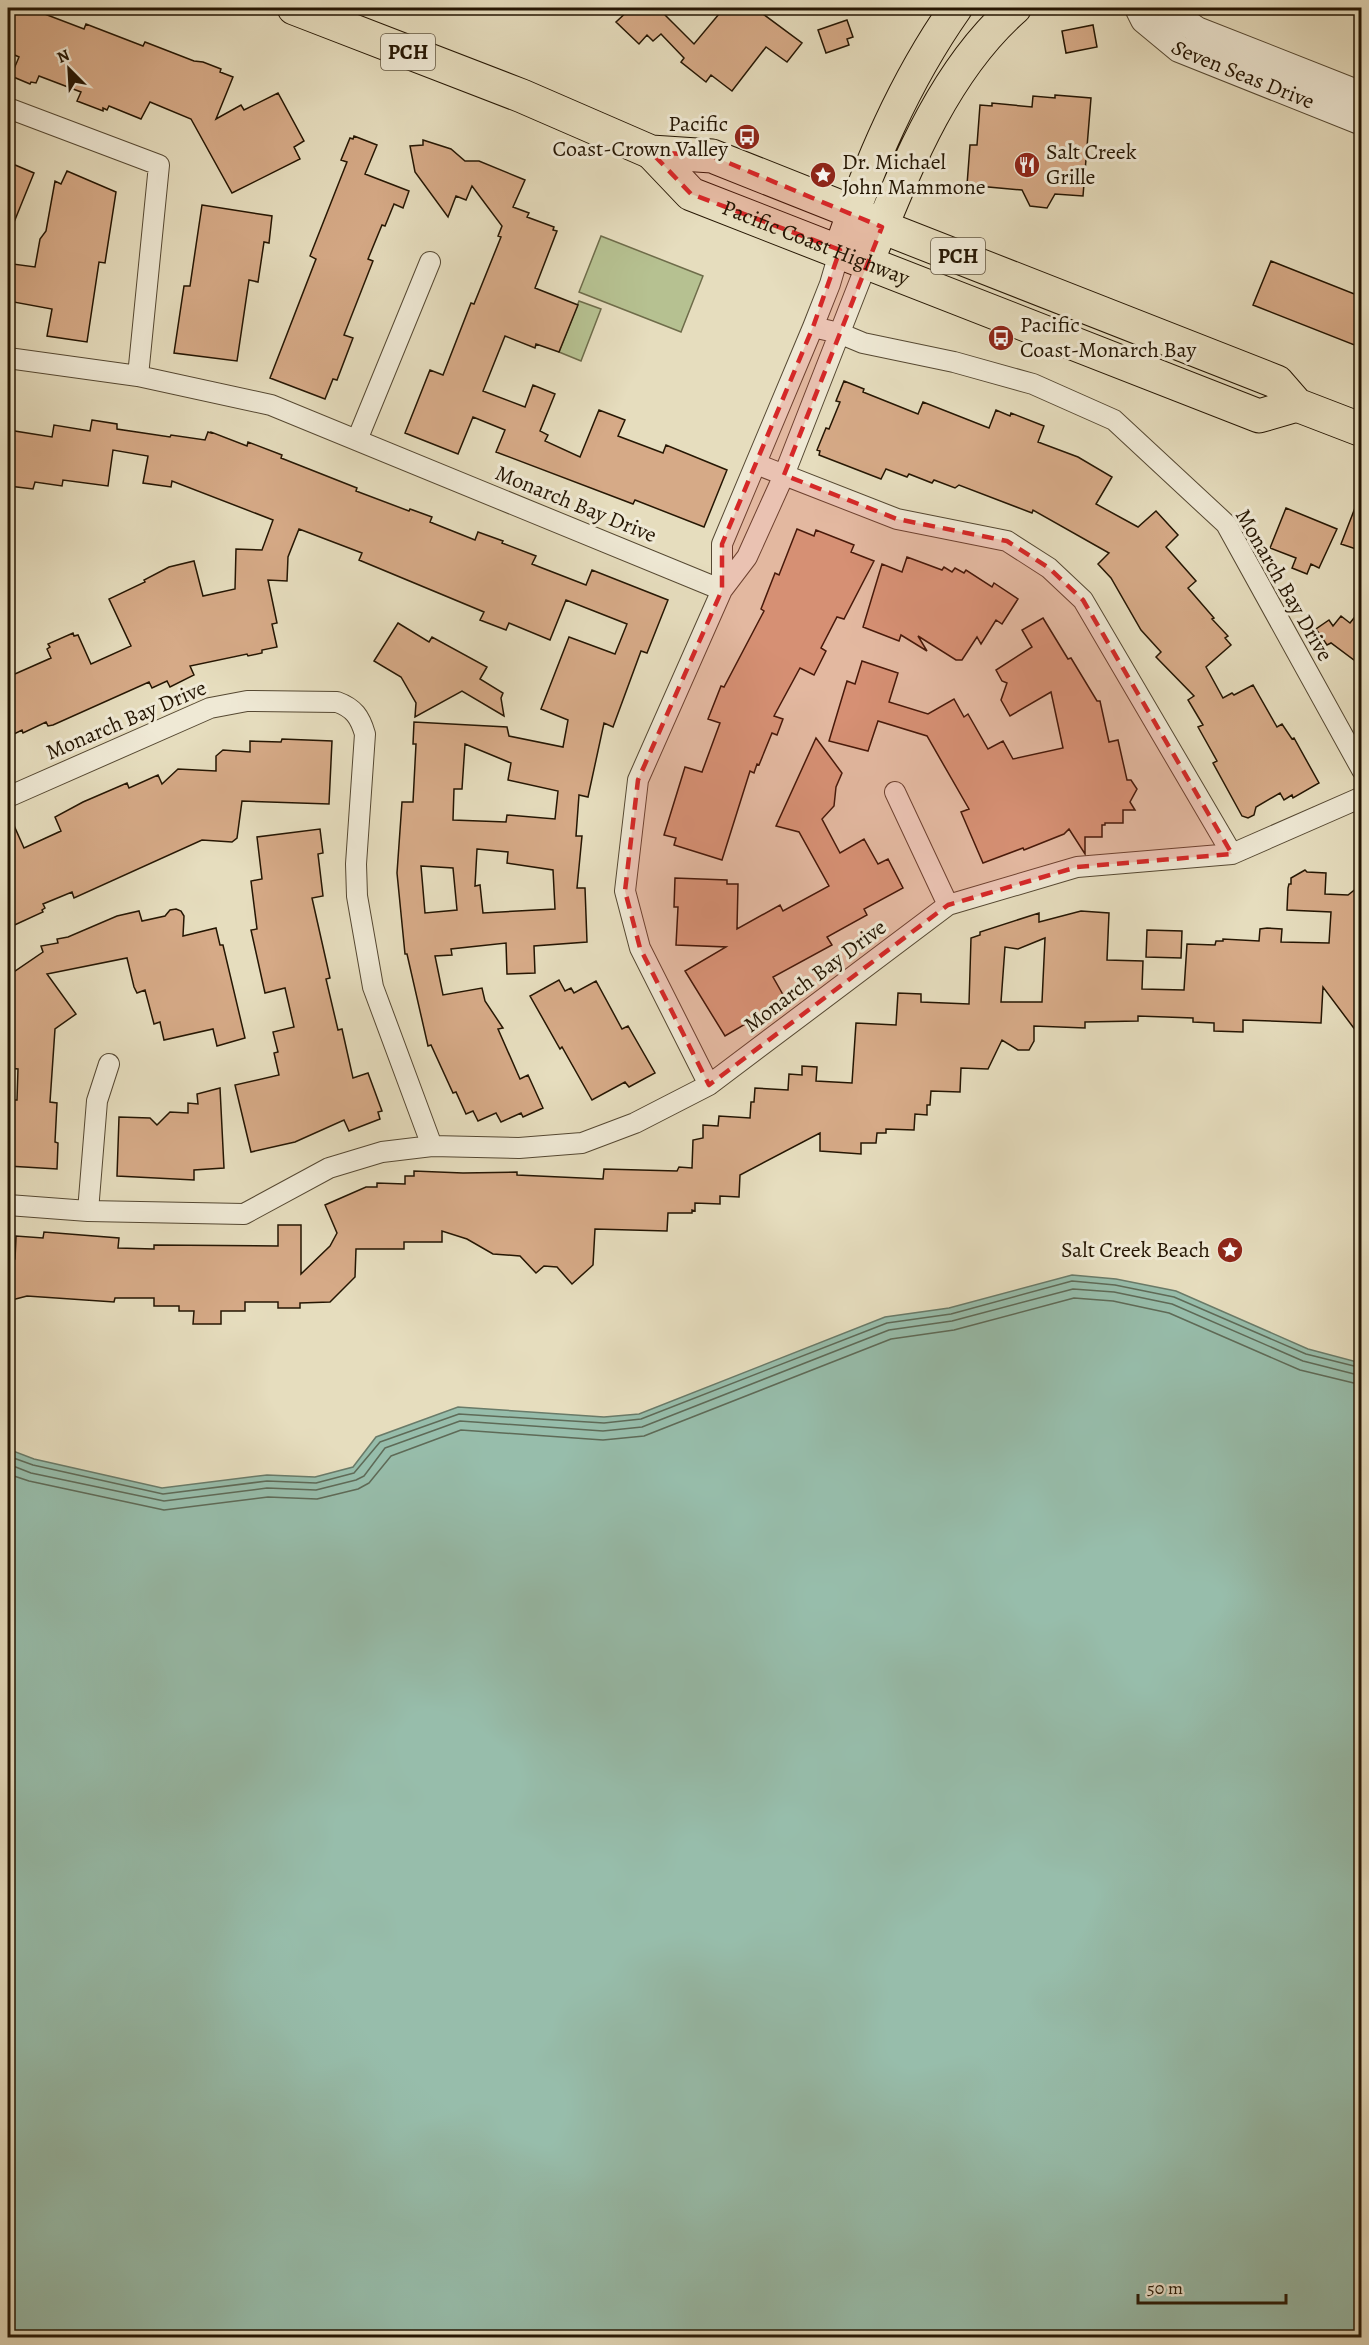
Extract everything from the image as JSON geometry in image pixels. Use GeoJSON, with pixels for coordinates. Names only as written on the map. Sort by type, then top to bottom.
{"type":"FeatureCollection","features":[{"type":"Feature","properties":{"kind":"highway","name":"Pacific Coast Highway"},"geometry":{"type":"LineString","coordinates":[[294,8],[522,96],[651,152],[712,156],[853,212],[882,227],[1277,382],[1298,405],[1362,430]]}},
{"type":"Feature","properties":{"kind":"highway","name":"Pacific Coast Highway"},"geometry":{"type":"LineString","coordinates":[[651,152],[691,194],[1259,416],[1298,405]]}},
{"type":"Feature","properties":{"kind":"main road"},"geometry":{"type":"LineString","coordinates":[[853,256],[853,212],[899,101],[932,42],[956,8]]}},
{"type":"Feature","properties":{"kind":"main road"},"geometry":{"type":"LineString","coordinates":[[853,256],[882,227],[925,131],[966,61],[994,26],[1015,8]]}},
{"type":"Feature","properties":{"kind":"street","name":"Seven Seas Drive"},"geometry":{"type":"LineString","coordinates":[[1137,8],[1144,20],[1179,49],[1362,122]]}},
{"type":"Feature","properties":{"kind":"street","name":"Seven Seas Drive"},"geometry":{"type":"LineString","coordinates":[[1168,8],[1197,30],[1362,95]]}},
{"type":"Feature","properties":{"kind":"street"},"geometry":{"type":"LineString","coordinates":[[8,108],[159,165],[138,376]]}},
{"type":"Feature","properties":{"kind":"street"},"geometry":{"type":"LineString","coordinates":[[722,590],[722,544],[830,284],[853,256]]}},
{"type":"Feature","properties":{"kind":"street"},"geometry":{"type":"LineString","coordinates":[[710,1085],[639,948],[625,891],[638,780],[722,590],[747,557],[784,475],[839,333],[853,256]]}},
{"type":"Feature","properties":{"kind":"street"},"geometry":{"type":"LineString","coordinates":[[357,440],[430,262]]}},
{"type":"Feature","properties":{"kind":"street","name":"Monarch Bay Drive"},"geometry":{"type":"LineString","coordinates":[[813,327],[839,333],[863,343],[954,362],[1033,384],[1114,420],[1226,524],[1362,770]]}},
{"type":"Feature","properties":{"kind":"street","name":"Monarch Bay Drive"},"geometry":{"type":"LineString","coordinates":[[8,358],[138,376],[271,405],[722,590]]}},
{"type":"Feature","properties":{"kind":"street"},"geometry":{"type":"LineString","coordinates":[[756,464],[897,519],[1007,541],[1049,568],[1083,600],[1232,854]]}},
{"type":"Feature","properties":{"kind":"street","name":"Monarch Bay Drive"},"geometry":{"type":"LineString","coordinates":[[8,797],[210,708],[247,700],[337,702],[347,705],[356,713],[365,734],[355,880],[368,962],[380,1009],[432,1146]]}},
{"type":"Feature","properties":{"kind":"street"},"geometry":{"type":"LineString","coordinates":[[895,792],[948,905]]}},
{"type":"Feature","properties":{"kind":"street","name":"Monarch Bay Drive"},"geometry":{"type":"LineString","coordinates":[[8,1204],[88,1211],[244,1214],[329,1168],[382,1152],[432,1146],[519,1148],[582,1143],[635,1123],[710,1085],[948,905],[1077,867],[1232,854],[1362,797]]}},
{"type":"Feature","properties":{"kind":"street"},"geometry":{"type":"LineString","coordinates":[[88,1211],[97,1101],[109,1064]]}},
{"type":"Feature","properties":{"kind":"highlighted area"},"geometry":{"type":"Polygon","coordinates":[[[651,152],[712,156],[882,227],[784,475],[897,519],[1007,541],[1049,568],[1083,600],[1232,854],[1077,867],[948,905],[709,1085],[640,948],[625,891],[638,780],[722,590],[722,544],[813,327],[840,250],[691,194],[651,152]]]}},
{"type":"Feature","properties":{"kind":"shaded area"},"geometry":{"type":"Polygon","coordinates":[[[601,236],[703,276],[681,332],[579,292],[601,236]]]}},
{"type":"Feature","properties":{"kind":"shaded area"},"geometry":{"type":"Polygon","coordinates":[[[579,301],[601,309],[581,361],[559,352],[579,301]]]}},
{"type":"Feature","properties":{"kind":"water"},"geometry":{"type":"Polygon","coordinates":[[[1072,1275],[1116,1279],[1176,1291],[1308,1349],[1361,1363],[1361,2337],[8,2337],[8,1449],[34,1459],[162,1488],[267,1475],[315,1477],[353,1467],[376,1437],[458,1407],[604,1417],[639,1414],[885,1317],[949,1308],[1072,1275]]]}},
{"type":"Feature","properties":{"kind":"building"},"geometry":{"type":"Polygon","coordinates":[[[8,8],[29,8],[84,29],[86,24],[143,46],[145,42],[221,69],[220,72],[233,77],[216,119],[241,105],[244,110],[278,93],[304,141],[294,147],[300,159],[232,193],[191,119],[150,102],[141,119],[109,106],[107,110],[103,108],[103,111],[77,101],[81,92],[39,76],[36,83],[31,82],[30,84],[11,76],[19,57],[8,52],[8,8]]]}},
{"type":"Feature","properties":{"kind":"building"},"geometry":{"type":"Polygon","coordinates":[[[631,8],[658,8],[694,44],[724,8],[755,8],[802,43],[787,62],[766,47],[732,91],[711,75],[706,82],[681,62],[684,58],[661,34],[653,41],[647,35],[639,44],[616,22],[631,8]]]}},
{"type":"Feature","properties":{"kind":"building"},"geometry":{"type":"Polygon","coordinates":[[[847,20],[853,37],[847,39],[849,45],[826,53],[818,30],[847,20]]]}},
{"type":"Feature","properties":{"kind":"building"},"geometry":{"type":"Polygon","coordinates":[[[1093,25],[1097,47],[1066,53],[1062,31],[1093,25]]]}},
{"type":"Feature","properties":{"kind":"building","name":"Salt Creek Grille"},"geometry":{"type":"Polygon","coordinates":[[[1055,95],[1091,98],[1083,196],[1055,194],[1047,208],[1030,206],[1022,190],[967,185],[970,145],[977,145],[980,105],[992,106],[992,103],[1032,107],[1033,96],[1055,98],[1055,95]]]}},
{"type":"Feature","properties":{"kind":"building"},"geometry":{"type":"Polygon","coordinates":[[[354,136],[377,145],[365,174],[409,191],[403,208],[394,204],[385,226],[382,225],[368,259],[373,261],[344,335],[353,338],[337,380],[333,379],[325,399],[270,378],[316,259],[310,256],[347,162],[341,160],[350,138],[353,139],[354,136]]]}},
{"type":"Feature","properties":{"kind":"building"},"geometry":{"type":"Polygon","coordinates":[[[423,140],[451,149],[465,161],[479,161],[525,180],[513,207],[529,213],[527,217],[554,227],[553,230],[557,231],[535,288],[578,305],[559,352],[536,344],[535,348],[505,336],[483,391],[525,407],[533,385],[555,394],[540,431],[548,435],[545,441],[580,457],[599,410],[625,420],[618,436],[663,453],[666,445],[727,470],[704,527],[635,500],[633,504],[496,452],[505,430],[473,417],[458,454],[405,433],[430,370],[443,375],[471,303],[474,304],[501,237],[498,236],[502,226],[472,186],[466,200],[456,196],[448,217],[415,172],[410,146],[423,145],[423,140]]]}},
{"type":"Feature","properties":{"kind":"building"},"geometry":{"type":"Polygon","coordinates":[[[8,162],[34,173],[8,237],[8,162]]]}},
{"type":"Feature","properties":{"kind":"building"},"geometry":{"type":"Polygon","coordinates":[[[67,171],[116,192],[105,263],[99,262],[87,342],[47,336],[52,309],[8,301],[13,264],[35,267],[40,239],[46,231],[55,181],[61,184],[67,171]]]}},
{"type":"Feature","properties":{"kind":"building"},"geometry":{"type":"Polygon","coordinates":[[[202,205],[272,216],[269,243],[264,242],[258,282],[249,280],[237,361],[174,353],[184,286],[190,286],[202,205]]]}},
{"type":"Feature","properties":{"kind":"building"},"geometry":{"type":"Polygon","coordinates":[[[1271,261],[1362,297],[1362,348],[1253,305],[1271,261]]]}},
{"type":"Feature","properties":{"kind":"building"},"geometry":{"type":"Polygon","coordinates":[[[844,381],[864,389],[863,392],[918,414],[923,402],[989,428],[996,410],[1010,416],[1011,413],[1044,426],[1038,442],[1078,457],[1112,477],[1096,504],[1138,527],[1156,511],[1178,535],[1166,547],[1196,581],[1188,588],[1228,636],[1225,638],[1231,645],[1206,667],[1223,698],[1253,685],[1277,727],[1282,724],[1292,739],[1294,738],[1319,783],[1293,798],[1292,795],[1284,800],[1280,793],[1256,807],[1254,815],[1248,818],[1242,816],[1213,763],[1217,761],[1198,727],[1203,725],[1188,700],[1194,696],[1156,657],[1161,652],[1141,630],[1111,578],[1098,564],[1109,553],[1033,510],[1032,513],[959,485],[955,488],[934,480],[932,483],[909,474],[907,477],[886,469],[881,479],[819,455],[820,451],[817,450],[840,402],[836,401],[844,381]]]}},
{"type":"Feature","properties":{"kind":"building"},"geometry":{"type":"Polygon","coordinates":[[[92,420],[117,424],[117,429],[170,437],[171,435],[205,440],[208,432],[211,432],[247,446],[248,442],[282,455],[281,458],[357,488],[356,491],[432,517],[430,522],[475,540],[478,532],[503,541],[502,543],[536,556],[532,564],[586,585],[592,570],[668,600],[647,653],[641,651],[613,727],[604,723],[588,797],[579,795],[576,836],[582,836],[577,888],[585,888],[587,942],[534,946],[535,973],[507,974],[506,943],[451,949],[452,955],[435,956],[443,995],[482,988],[485,1001],[503,1028],[498,1029],[520,1079],[528,1075],[543,1108],[523,1117],[521,1113],[501,1122],[496,1113],[478,1121],[473,1111],[466,1114],[456,1092],[453,1093],[431,1045],[428,1046],[407,954],[405,954],[397,873],[402,802],[413,802],[416,744],[413,744],[414,722],[507,727],[509,736],[563,747],[568,720],[541,709],[569,637],[615,654],[627,624],[566,600],[550,640],[509,623],[506,630],[480,620],[484,612],[359,560],[362,553],[299,529],[288,557],[287,581],[268,580],[277,623],[272,624],[277,647],[262,650],[262,653],[190,666],[194,675],[170,687],[167,681],[152,688],[149,682],[53,725],[48,726],[46,722],[8,737],[8,677],[51,658],[47,649],[50,647],[48,644],[73,633],[74,636],[78,635],[91,664],[131,646],[109,599],[145,582],[144,580],[169,567],[194,561],[203,596],[235,589],[236,549],[262,550],[273,520],[172,481],[171,487],[143,483],[148,456],[113,450],[108,486],[63,480],[62,486],[35,482],[33,489],[9,486],[11,477],[8,477],[8,430],[52,437],[54,425],[90,431],[92,420]],[[465,744],[462,789],[454,789],[453,820],[506,822],[507,815],[555,819],[558,791],[508,780],[511,763],[465,744]],[[477,849],[475,886],[480,885],[483,913],[555,909],[553,870],[507,863],[508,852],[477,849]],[[421,866],[425,913],[457,910],[453,868],[421,866]]]}},
{"type":"Feature","properties":{"kind":"building"},"geometry":{"type":"Polygon","coordinates":[[[1360,495],[1362,495],[1362,551],[1341,544],[1360,495]]]}},
{"type":"Feature","properties":{"kind":"building"},"geometry":{"type":"Polygon","coordinates":[[[1286,508],[1337,529],[1319,568],[1311,564],[1307,574],[1292,568],[1296,558],[1270,548],[1286,508]]]}},
{"type":"Feature","properties":{"kind":"building"},"geometry":{"type":"Polygon","coordinates":[[[797,529],[814,536],[816,530],[854,545],[851,552],[874,561],[844,619],[837,617],[821,648],[826,651],[814,675],[800,668],[774,716],[783,719],[777,735],[772,733],[754,773],[750,771],[722,860],[674,845],[676,838],[664,835],[685,767],[702,772],[720,723],[708,719],[721,686],[724,687],[764,611],[761,609],[775,573],[779,575],[797,529]]]}},
{"type":"Feature","properties":{"kind":"building"},"geometry":{"type":"Polygon","coordinates":[[[907,557],[942,570],[944,567],[952,572],[955,568],[964,573],[966,570],[992,587],[994,583],[1018,599],[1002,624],[996,620],[981,644],[977,637],[962,660],[956,660],[918,636],[927,651],[901,635],[899,641],[863,627],[882,564],[902,572],[907,557]]]}},
{"type":"Feature","properties":{"kind":"building"},"geometry":{"type":"Polygon","coordinates":[[[1362,608],[1362,666],[1331,643],[1327,645],[1316,629],[1329,620],[1333,626],[1341,616],[1350,623],[1362,608]]]}},
{"type":"Feature","properties":{"kind":"building"},"geometry":{"type":"Polygon","coordinates":[[[1043,618],[1068,659],[1071,658],[1097,701],[1100,701],[1109,742],[1118,740],[1127,780],[1131,780],[1137,789],[1130,802],[1135,810],[1123,810],[1123,823],[1102,825],[1102,837],[1085,837],[1085,854],[1069,829],[1064,834],[1024,850],[1023,848],[983,863],[961,812],[969,809],[927,736],[878,721],[868,751],[829,741],[847,681],[855,684],[862,661],[898,673],[889,702],[928,714],[954,699],[964,717],[968,714],[988,749],[1003,741],[1013,759],[1063,748],[1051,692],[1010,716],[1001,700],[1007,683],[1002,681],[996,670],[1032,647],[1022,630],[1043,618]]]}},
{"type":"Feature","properties":{"kind":"building"},"geometry":{"type":"Polygon","coordinates":[[[398,623],[429,642],[432,637],[487,667],[480,679],[503,693],[501,698],[504,716],[462,691],[415,717],[416,703],[401,677],[374,661],[398,623]]]}},
{"type":"Feature","properties":{"kind":"building"},"geometry":{"type":"Polygon","coordinates":[[[816,738],[842,773],[836,787],[834,806],[822,819],[840,853],[864,839],[878,864],[888,859],[903,888],[864,909],[867,915],[827,937],[832,945],[773,977],[786,1000],[725,1036],[685,971],[726,947],[676,945],[678,907],[674,907],[675,878],[727,880],[727,884],[738,884],[737,929],[780,905],[783,911],[829,886],[799,832],[776,826],[816,738]]]}},
{"type":"Feature","properties":{"kind":"building"},"geometry":{"type":"Polygon","coordinates":[[[282,739],[332,741],[329,804],[242,801],[237,838],[232,842],[202,840],[74,898],[72,892],[43,904],[45,908],[43,912],[8,928],[8,812],[24,848],[61,831],[55,817],[127,783],[129,788],[158,775],[162,784],[178,769],[216,771],[216,756],[223,750],[250,752],[250,741],[281,742],[282,739]]]}},
{"type":"Feature","properties":{"kind":"building"},"geometry":{"type":"Polygon","coordinates":[[[320,829],[323,853],[318,854],[323,896],[312,898],[330,978],[326,979],[338,1030],[342,1029],[353,1078],[368,1073],[382,1111],[378,1112],[380,1119],[349,1131],[344,1120],[295,1142],[251,1152],[235,1085],[279,1075],[274,1053],[278,1052],[273,1032],[294,1027],[285,988],[265,993],[251,930],[257,929],[251,881],[262,879],[257,837],[320,829]]]}},
{"type":"Feature","properties":{"kind":"building"},"geometry":{"type":"Polygon","coordinates":[[[1305,870],[1326,873],[1325,894],[1348,895],[1362,884],[1362,1039],[1323,987],[1321,1023],[1243,1020],[1243,1032],[1214,1031],[1214,1023],[1193,1022],[1193,1018],[1138,1016],[1138,1021],[1085,1022],[1085,1028],[1034,1026],[1034,1041],[1029,1050],[1018,1050],[1002,1040],[988,1069],[961,1068],[960,1092],[931,1091],[927,1115],[915,1114],[914,1130],[886,1129],[886,1133],[877,1133],[876,1143],[861,1143],[861,1154],[820,1151],[820,1133],[740,1175],[739,1197],[720,1196],[720,1204],[695,1203],[695,1211],[692,1210],[692,1213],[668,1213],[667,1231],[595,1229],[593,1265],[572,1284],[557,1267],[544,1266],[536,1273],[520,1256],[493,1254],[467,1239],[442,1231],[442,1242],[404,1242],[404,1249],[356,1249],[355,1277],[330,1302],[300,1303],[300,1308],[278,1308],[278,1302],[245,1302],[245,1311],[221,1311],[221,1324],[193,1324],[194,1311],[179,1311],[179,1306],[154,1306],[154,1298],[115,1298],[114,1302],[27,1296],[8,1301],[8,1259],[15,1259],[16,1236],[43,1238],[44,1232],[119,1238],[118,1248],[154,1249],[154,1245],[278,1246],[278,1225],[301,1225],[301,1274],[330,1246],[337,1233],[325,1205],[366,1187],[377,1187],[377,1183],[405,1184],[405,1176],[414,1176],[414,1171],[517,1172],[517,1175],[603,1179],[604,1169],[677,1171],[679,1167],[692,1168],[693,1140],[703,1138],[703,1125],[718,1126],[719,1116],[750,1118],[755,1088],[788,1090],[789,1074],[802,1075],[802,1066],[817,1067],[816,1081],[852,1083],[856,1023],[896,1025],[898,993],[921,994],[921,1002],[969,1004],[971,938],[980,935],[980,932],[1039,913],[1039,922],[1081,911],[1109,913],[1107,960],[1143,961],[1142,989],[1184,990],[1187,944],[1215,945],[1216,941],[1223,941],[1223,939],[1259,941],[1260,929],[1267,928],[1282,929],[1281,942],[1329,943],[1331,912],[1287,910],[1291,878],[1305,870]],[[1045,938],[1018,949],[1005,947],[1001,1002],[1042,1002],[1045,938]]]}},
{"type":"Feature","properties":{"kind":"building"},"geometry":{"type":"Polygon","coordinates":[[[176,909],[184,916],[183,936],[216,928],[220,945],[223,945],[245,1038],[217,1046],[213,1029],[164,1040],[160,1022],[154,1024],[145,990],[137,993],[134,987],[127,958],[47,974],[76,1014],[55,1029],[50,1102],[57,1103],[55,1142],[58,1143],[57,1169],[8,1166],[8,1100],[17,1100],[18,1069],[8,1068],[8,976],[43,952],[41,946],[58,943],[57,939],[68,937],[117,916],[139,911],[142,921],[165,916],[170,910],[176,909]]]}},
{"type":"Feature","properties":{"kind":"building"},"geometry":{"type":"Polygon","coordinates":[[[1147,930],[1182,931],[1181,958],[1146,957],[1147,930]]]}},
{"type":"Feature","properties":{"kind":"building"},"geometry":{"type":"Polygon","coordinates":[[[559,980],[565,991],[571,988],[574,993],[596,981],[622,1029],[628,1026],[655,1073],[629,1087],[625,1082],[592,1100],[530,996],[559,980]]]}},
{"type":"Feature","properties":{"kind":"building"},"geometry":{"type":"Polygon","coordinates":[[[220,1088],[224,1168],[194,1170],[194,1180],[117,1176],[119,1117],[150,1118],[157,1125],[170,1112],[188,1113],[188,1103],[198,1104],[197,1094],[220,1088]]]}},
{"type":"Feature","properties":{"kind":"place","name":"Pacific Coast-Crown Valley"},"geometry":{"type":"Point","coordinates":[747,137]}},
{"type":"Feature","properties":{"kind":"place","name":"Salt Creek Grille"},"geometry":{"type":"Point","coordinates":[1027,165]}},
{"type":"Feature","properties":{"kind":"place","name":"Dr. Michael John Mammone"},"geometry":{"type":"Point","coordinates":[823,175]}},
{"type":"Feature","properties":{"kind":"place","name":"Pacific Coast-Monarch Bay"},"geometry":{"type":"Point","coordinates":[1001,338]}},
{"type":"Feature","properties":{"kind":"place","name":"Salt Creek Beach"},"geometry":{"type":"Point","coordinates":[1230,1250]}}]}
